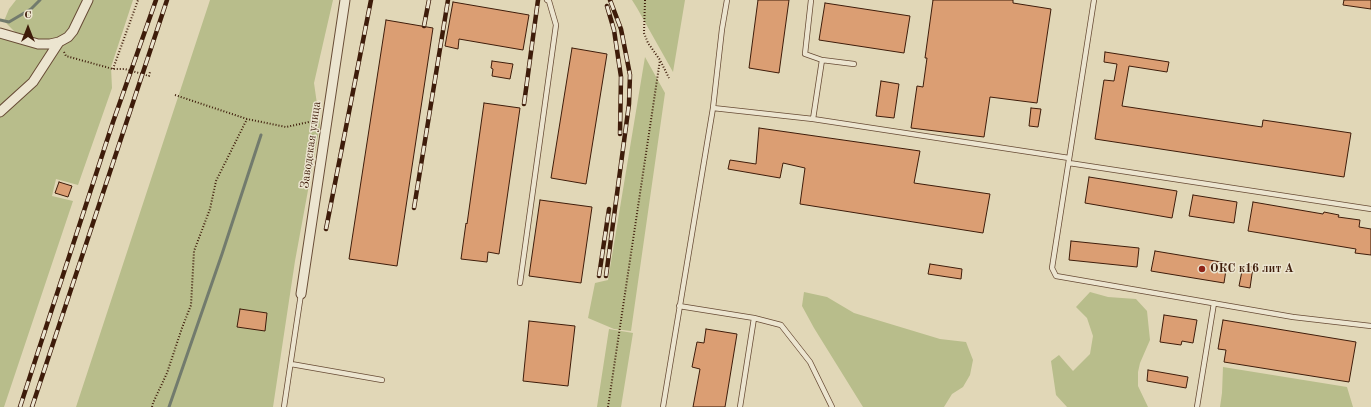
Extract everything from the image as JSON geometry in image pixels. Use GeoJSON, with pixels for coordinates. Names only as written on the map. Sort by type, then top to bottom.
{"type":"FeatureCollection","features":[{"type":"Feature","properties":{"kind":"street"},"geometry":{"type":"LineString","coordinates":[[0,33],[38,44],[59,42],[68,37],[73,31],[88,0]]}},
{"type":"Feature","properties":{"kind":"street","name":"Заводская улица"},"geometry":{"type":"LineString","coordinates":[[301,294],[345,0]]}},
{"type":"Feature","properties":{"kind":"street"},"geometry":{"type":"LineString","coordinates":[[0,112],[33,82],[59,42]]}},
{"type":"Feature","properties":{"kind":"lane"},"geometry":{"type":"LineString","coordinates":[[520,283],[556,25],[549,1],[547,0]]}},
{"type":"Feature","properties":{"kind":"lane"},"geometry":{"type":"LineString","coordinates":[[663,407],[713,108],[722,29],[727,0]]}},
{"type":"Feature","properties":{"kind":"lane"},"geometry":{"type":"LineString","coordinates":[[811,0],[805,54],[822,60],[854,64]]}},
{"type":"Feature","properties":{"kind":"lane"},"geometry":{"type":"LineString","coordinates":[[1094,0],[1052,268],[1056,276],[1293,316],[1371,326]]}},
{"type":"Feature","properties":{"kind":"lane"},"geometry":{"type":"LineString","coordinates":[[813,120],[822,60]]}},
{"type":"Feature","properties":{"kind":"lane"},"geometry":{"type":"LineString","coordinates":[[713,108],[813,120],[1371,209]]}},
{"type":"Feature","properties":{"kind":"lane"},"geometry":{"type":"LineString","coordinates":[[284,407],[301,294]]}},
{"type":"Feature","properties":{"kind":"lane"},"geometry":{"type":"LineString","coordinates":[[1197,407],[1214,303]]}},
{"type":"Feature","properties":{"kind":"lane"},"geometry":{"type":"LineString","coordinates":[[679,306],[754,318],[781,325],[810,362],[832,407]]}},
{"type":"Feature","properties":{"kind":"lane"},"geometry":{"type":"LineString","coordinates":[[740,407],[754,318]]}},
{"type":"Feature","properties":{"kind":"lane"},"geometry":{"type":"LineString","coordinates":[[291,364],[382,380]]}},
{"type":"Feature","properties":{"kind":"path"},"geometry":{"type":"LineString","coordinates":[[113,69],[138,0]]}},
{"type":"Feature","properties":{"kind":"path"},"geometry":{"type":"LineString","coordinates":[[645,0],[644,33],[648,43],[660,60],[669,78]]}},
{"type":"Feature","properties":{"kind":"path"},"geometry":{"type":"LineString","coordinates":[[59,42],[66,56],[113,69],[125,69],[149,76],[150,72]]}},
{"type":"Feature","properties":{"kind":"path"},"geometry":{"type":"LineString","coordinates":[[608,407],[660,60]]}},
{"type":"Feature","properties":{"kind":"path"},"geometry":{"type":"LineString","coordinates":[[125,69],[126,65]]}},
{"type":"Feature","properties":{"kind":"path"},"geometry":{"type":"LineString","coordinates":[[175,95],[247,119],[286,127],[327,118]]}},
{"type":"Feature","properties":{"kind":"path"},"geometry":{"type":"LineString","coordinates":[[152,407],[167,373],[191,305],[194,251],[210,209],[216,182],[247,119]]}},
{"type":"Feature","properties":{"kind":"green space"},"geometry":{"type":"Polygon","coordinates":[[[16,0],[133,0],[111,67],[112,88],[78,185],[56,179],[52,196],[73,201],[4,407],[0,407],[0,38],[27,44],[4,21],[9,9],[16,0]]]}},
{"type":"Feature","properties":{"kind":"green space"},"geometry":{"type":"Polygon","coordinates":[[[210,0],[333,0],[314,83],[320,125],[295,261],[273,407],[76,407],[210,0]]]}},
{"type":"Feature","properties":{"kind":"green space"},"geometry":{"type":"Polygon","coordinates":[[[632,0],[685,0],[673,72],[637,8],[632,0]]]}},
{"type":"Feature","properties":{"kind":"green space"},"geometry":{"type":"Polygon","coordinates":[[[645,57],[665,93],[631,331],[614,329],[588,318],[595,283],[608,280],[645,57]]]}},
{"type":"Feature","properties":{"kind":"green space"},"geometry":{"type":"Polygon","coordinates":[[[804,292],[827,297],[854,313],[940,339],[966,342],[973,360],[970,375],[963,387],[952,394],[944,407],[863,407],[802,306],[804,292]]]}},
{"type":"Feature","properties":{"kind":"green space"},"geometry":{"type":"Polygon","coordinates":[[[1090,292],[1108,297],[1136,299],[1147,311],[1150,340],[1140,363],[1138,372],[1138,386],[1148,407],[1067,407],[1056,395],[1051,361],[1059,355],[1073,371],[1090,354],[1093,336],[1087,318],[1076,307],[1090,292]]]}},
{"type":"Feature","properties":{"kind":"green space"},"geometry":{"type":"Polygon","coordinates":[[[609,329],[633,333],[621,407],[597,407],[609,329]]]}},
{"type":"Feature","properties":{"kind":"green space"},"geometry":{"type":"Polygon","coordinates":[[[1223,367],[1347,387],[1353,407],[1220,407],[1223,367]]]}},
{"type":"Feature","properties":{"kind":"building"},"geometry":{"type":"Polygon","coordinates":[[[758,0],[789,0],[779,73],[749,68],[758,0]]]}},
{"type":"Feature","properties":{"kind":"building"},"geometry":{"type":"Polygon","coordinates":[[[933,0],[1013,0],[1013,3],[1051,9],[1037,103],[990,97],[984,137],[911,128],[917,86],[923,87],[927,58],[925,58],[933,0]]]}},
{"type":"Feature","properties":{"kind":"building"},"geometry":{"type":"Polygon","coordinates":[[[1344,0],[1371,0],[1371,9],[1343,5],[1344,0]]]}},
{"type":"Feature","properties":{"kind":"building"},"geometry":{"type":"Polygon","coordinates":[[[453,2],[529,15],[523,50],[459,39],[458,49],[445,46],[453,2]]]}},
{"type":"Feature","properties":{"kind":"building"},"geometry":{"type":"Polygon","coordinates":[[[825,3],[910,16],[904,53],[819,40],[825,3]]]}},
{"type":"Feature","properties":{"kind":"building"},"geometry":{"type":"Polygon","coordinates":[[[386,20],[433,28],[397,266],[349,259],[386,20]]]}},
{"type":"Feature","properties":{"kind":"building"},"geometry":{"type":"Polygon","coordinates":[[[572,48],[607,54],[586,184],[551,178],[572,48]]]}},
{"type":"Feature","properties":{"kind":"building"},"geometry":{"type":"Polygon","coordinates":[[[1105,52],[1169,62],[1167,72],[1129,66],[1122,106],[1262,127],[1263,120],[1351,133],[1344,177],[1095,139],[1104,80],[1114,81],[1117,64],[1104,62],[1105,52]]]}},
{"type":"Feature","properties":{"kind":"building"},"geometry":{"type":"Polygon","coordinates":[[[492,61],[513,64],[510,79],[492,76],[492,61]]]}},
{"type":"Feature","properties":{"kind":"building"},"geometry":{"type":"Polygon","coordinates":[[[881,81],[899,84],[894,118],[876,116],[881,81]]]}},
{"type":"Feature","properties":{"kind":"building"},"geometry":{"type":"Polygon","coordinates":[[[484,103],[520,108],[499,254],[488,252],[487,262],[461,259],[484,103]]]}},
{"type":"Feature","properties":{"kind":"building"},"geometry":{"type":"Polygon","coordinates":[[[1031,108],[1041,109],[1038,127],[1029,126],[1031,108]]]}},
{"type":"Feature","properties":{"kind":"building"},"geometry":{"type":"Polygon","coordinates":[[[759,128],[920,151],[914,183],[990,194],[983,233],[800,204],[805,168],[783,163],[780,178],[728,169],[730,160],[756,164],[759,128]]]}},
{"type":"Feature","properties":{"kind":"building"},"geometry":{"type":"Polygon","coordinates":[[[1089,177],[1177,191],[1172,218],[1085,203],[1089,177]]]}},
{"type":"Feature","properties":{"kind":"building"},"geometry":{"type":"Polygon","coordinates":[[[59,182],[72,186],[68,197],[55,193],[59,182]]]}},
{"type":"Feature","properties":{"kind":"building"},"geometry":{"type":"Polygon","coordinates":[[[1193,195],[1237,202],[1234,223],[1189,216],[1193,195]]]}},
{"type":"Feature","properties":{"kind":"building"},"geometry":{"type":"Polygon","coordinates":[[[540,200],[592,207],[581,283],[529,276],[540,200]]]}},
{"type":"Feature","properties":{"kind":"building"},"geometry":{"type":"Polygon","coordinates":[[[1253,202],[1323,214],[1324,212],[1339,215],[1338,217],[1360,220],[1359,227],[1371,229],[1371,255],[1355,253],[1356,249],[1248,231],[1253,202]]]}},
{"type":"Feature","properties":{"kind":"building"},"geometry":{"type":"Polygon","coordinates":[[[1071,241],[1139,248],[1137,267],[1069,260],[1071,241]]]}},
{"type":"Feature","properties":{"kind":"building","name":"ОКС к16 лит А"},"geometry":{"type":"Polygon","coordinates":[[[1155,251],[1227,263],[1224,283],[1151,271],[1155,251]]]}},
{"type":"Feature","properties":{"kind":"building"},"geometry":{"type":"Polygon","coordinates":[[[930,264],[962,269],[961,279],[928,274],[930,264]]]}},
{"type":"Feature","properties":{"kind":"building"},"geometry":{"type":"Polygon","coordinates":[[[1243,266],[1253,267],[1250,288],[1239,286],[1243,266]]]}},
{"type":"Feature","properties":{"kind":"building"},"geometry":{"type":"Polygon","coordinates":[[[240,309],[267,313],[265,331],[237,327],[240,309]]]}},
{"type":"Feature","properties":{"kind":"building"},"geometry":{"type":"Polygon","coordinates":[[[1164,315],[1197,320],[1193,343],[1182,341],[1181,345],[1160,342],[1164,315]]]}},
{"type":"Feature","properties":{"kind":"building"},"geometry":{"type":"Polygon","coordinates":[[[1223,320],[1356,342],[1349,382],[1224,362],[1226,350],[1218,349],[1223,320]]]}},
{"type":"Feature","properties":{"kind":"building"},"geometry":{"type":"Polygon","coordinates":[[[529,321],[575,326],[568,386],[523,381],[529,321]]]}},
{"type":"Feature","properties":{"kind":"building"},"geometry":{"type":"Polygon","coordinates":[[[706,329],[737,334],[725,407],[693,407],[700,369],[692,367],[697,342],[704,343],[706,329]]]}},
{"type":"Feature","properties":{"kind":"building"},"geometry":{"type":"Polygon","coordinates":[[[1148,370],[1188,377],[1186,388],[1147,381],[1148,370]]]}},
{"type":"Feature","properties":{"kind":"waterway"},"geometry":{"type":"LineString","coordinates":[[0,20],[9,22],[31,9],[40,0]]}},
{"type":"Feature","properties":{"kind":"waterway"},"geometry":{"type":"LineString","coordinates":[[169,407],[261,135]]}},
{"type":"Feature","properties":{"kind":"railway"},"geometry":{"type":"LineString","coordinates":[[20,407],[113,122],[156,0]]}},
{"type":"Feature","properties":{"kind":"railway"},"geometry":{"type":"LineString","coordinates":[[32,407],[167,0]]}},
{"type":"Feature","properties":{"kind":"railway"},"geometry":{"type":"LineString","coordinates":[[326,229],[371,0]]}},
{"type":"Feature","properties":{"kind":"railway"},"geometry":{"type":"LineString","coordinates":[[424,26],[429,0]]}},
{"type":"Feature","properties":{"kind":"railway"},"geometry":{"type":"LineString","coordinates":[[414,208],[448,0]]}},
{"type":"Feature","properties":{"kind":"railway"},"geometry":{"type":"LineString","coordinates":[[524,104],[538,0]]}},
{"type":"Feature","properties":{"kind":"railway"},"geometry":{"type":"LineString","coordinates":[[606,276],[629,104],[630,75],[621,29],[610,0]]}},
{"type":"Feature","properties":{"kind":"railway"},"geometry":{"type":"LineString","coordinates":[[607,6],[614,30],[621,77],[620,134]]}},
{"type":"Feature","properties":{"kind":"railway"},"geometry":{"type":"LineString","coordinates":[[599,276],[609,209]]}},
{"type":"Feature","properties":{"kind":"place","name":"ОКС к16 лит А"},"geometry":{"type":"Point","coordinates":[1202,269]}}]}
